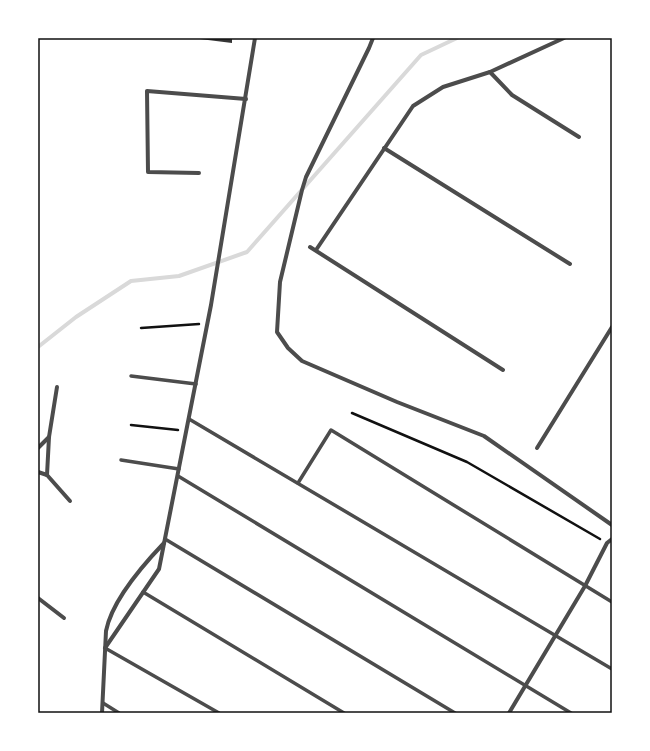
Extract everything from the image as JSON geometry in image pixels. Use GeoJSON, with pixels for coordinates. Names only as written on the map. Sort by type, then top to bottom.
{"type":"FeatureCollection","features":[{"type":"Feature","properties":{"kind":"street"},"geometry":{"type":"LineString","coordinates":[[105,648],[159,568],[207,324],[246,99],[255,38]]}},
{"type":"Feature","properties":{"kind":"street"},"geometry":{"type":"LineString","coordinates":[[373,38],[370,48],[306,177],[280,282],[277,332],[288,348],[302,361],[397,402],[484,436],[612,525]]}},
{"type":"Feature","properties":{"kind":"street"},"geometry":{"type":"LineString","coordinates":[[316,250],[413,106],[422,99],[444,87],[490,72],[564,38]]}},
{"type":"Feature","properties":{"kind":"street"},"geometry":{"type":"LineString","coordinates":[[490,72],[512,95],[579,137]]}},
{"type":"Feature","properties":{"kind":"street"},"geometry":{"type":"LineString","coordinates":[[199,172],[148,172],[147,91],[246,99]]}},
{"type":"Feature","properties":{"kind":"street"},"geometry":{"type":"LineString","coordinates":[[384,148],[570,264]]}},
{"type":"Feature","properties":{"kind":"street"},"geometry":{"type":"LineString","coordinates":[[310,247],[503,370]]}},
{"type":"Feature","properties":{"kind":"street"},"geometry":{"type":"LineString","coordinates":[[537,448],[612,326]]}},
{"type":"Feature","properties":{"kind":"street"},"geometry":{"type":"LineString","coordinates":[[131,376],[196,384]]}},
{"type":"Feature","properties":{"kind":"street"},"geometry":{"type":"LineString","coordinates":[[47,475],[49,437],[57,387]]}},
{"type":"Feature","properties":{"kind":"street"},"geometry":{"type":"LineString","coordinates":[[189,419],[612,669]]}},
{"type":"Feature","properties":{"kind":"street"},"geometry":{"type":"LineString","coordinates":[[298,483],[331,430],[612,602]]}},
{"type":"Feature","properties":{"kind":"street"},"geometry":{"type":"LineString","coordinates":[[38,448],[49,437]]}},
{"type":"Feature","properties":{"kind":"street"},"geometry":{"type":"LineString","coordinates":[[121,460],[179,469]]}},
{"type":"Feature","properties":{"kind":"street"},"geometry":{"type":"LineString","coordinates":[[38,472],[47,475],[70,501]]}},
{"type":"Feature","properties":{"kind":"street"},"geometry":{"type":"LineString","coordinates":[[178,476],[571,713]]}},
{"type":"Feature","properties":{"kind":"street"},"geometry":{"type":"LineString","coordinates":[[509,713],[585,586],[607,543],[612,539]]}},
{"type":"Feature","properties":{"kind":"street"},"geometry":{"type":"LineString","coordinates":[[102,713],[108,619],[133,578],[165,541]]}},
{"type":"Feature","properties":{"kind":"street"},"geometry":{"type":"LineString","coordinates":[[165,541],[455,713]]}},
{"type":"Feature","properties":{"kind":"street"},"geometry":{"type":"LineString","coordinates":[[142,592],[344,713]]}},
{"type":"Feature","properties":{"kind":"street"},"geometry":{"type":"LineString","coordinates":[[38,598],[64,618]]}},
{"type":"Feature","properties":{"kind":"street"},"geometry":{"type":"LineString","coordinates":[[105,648],[219,713]]}},
{"type":"Feature","properties":{"kind":"street"},"geometry":{"type":"LineString","coordinates":[[103,703],[119,713]]}},
{"type":"Feature","properties":{"kind":"path"},"geometry":{"type":"LineString","coordinates":[[141,328],[207,324]]}},
{"type":"Feature","properties":{"kind":"path"},"geometry":{"type":"LineString","coordinates":[[352,413],[467,462],[607,543]]}},
{"type":"Feature","properties":{"kind":"path"},"geometry":{"type":"LineString","coordinates":[[131,425],[186,431]]}},
{"type":"Feature","properties":{"kind":"building"},"geometry":{"type":"Polygon","coordinates":[[[192,38],[232,38],[232,43],[192,38]]]}},
{"type":"Feature","properties":{"kind":"waterway"},"geometry":{"type":"LineString","coordinates":[[38,347],[76,317],[131,281],[179,276],[247,252],[421,55],[457,38]]}}]}
